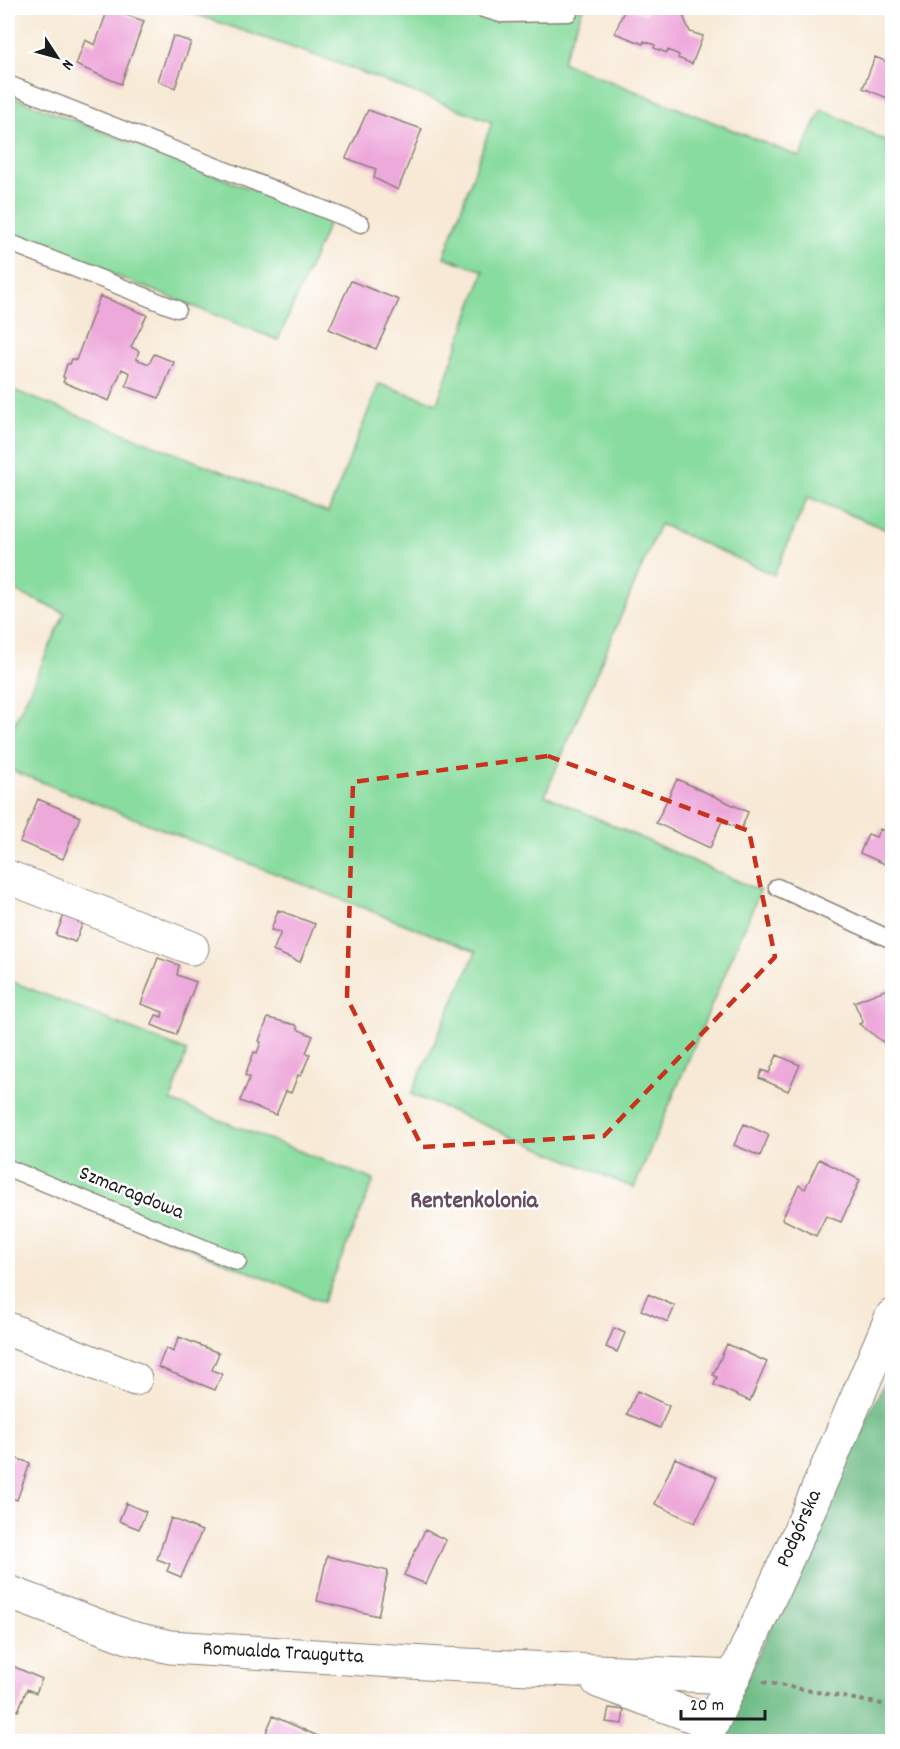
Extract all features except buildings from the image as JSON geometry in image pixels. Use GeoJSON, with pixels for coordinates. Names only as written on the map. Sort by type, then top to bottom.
{"type":"FeatureCollection","features":[{"type":"Feature","properties":{"kind":"street"},"geometry":{"type":"LineString","coordinates":[[8,877],[192,948]]}},
{"type":"Feature","properties":{"kind":"street","name":"Podgórska"},"geometry":{"type":"LineString","coordinates":[[708,1732],[802,1526],[892,1316]]}},
{"type":"Feature","properties":{"kind":"street"},"geometry":{"type":"LineString","coordinates":[[8,1329],[135,1379]]}},
{"type":"Feature","properties":{"kind":"street","name":"Romualda Traugutta"},"geometry":{"type":"LineString","coordinates":[[8,1592],[128,1637],[170,1647],[732,1677]]}},
{"type":"Feature","properties":{"kind":"street","name":"Romualda Traugutta"},"geometry":{"type":"LineString","coordinates":[[568,1670],[708,1732]]}},
{"type":"Feature","properties":{"kind":"lane"},"geometry":{"type":"LineString","coordinates":[[480,8],[501,14],[569,13]]}},
{"type":"Feature","properties":{"kind":"lane"},"geometry":{"type":"LineString","coordinates":[[8,84],[361,224]]}},
{"type":"Feature","properties":{"kind":"lane"},"geometry":{"type":"LineString","coordinates":[[8,242],[177,309]]}},
{"type":"Feature","properties":{"kind":"lane"},"geometry":{"type":"LineString","coordinates":[[777,887],[892,940]]}},
{"type":"Feature","properties":{"kind":"lane","name":"Szmaragdowa"},"geometry":{"type":"LineString","coordinates":[[8,1168],[238,1262]]}},
{"type":"Feature","properties":{"kind":"path"},"geometry":{"type":"LineString","coordinates":[[732,1677],[892,1706]]}},
{"type":"Feature","properties":{"kind":"highlighted area"},"geometry":{"type":"Polygon","coordinates":[[[548,756],[749,831],[775,957],[604,1136],[422,1147],[347,998],[353,782],[548,756]]]}},
{"type":"Feature","properties":{"kind":"green space"},"geometry":{"type":"Polygon","coordinates":[[[177,8],[583,8],[562,62],[800,157],[822,109],[892,144],[892,532],[808,497],[774,575],[660,524],[545,795],[760,891],[634,1188],[411,1094],[476,952],[8,769],[8,738],[65,613],[8,588],[8,388],[328,513],[379,384],[437,403],[484,271],[444,257],[492,122],[340,64],[177,8]]]}},
{"type":"Feature","properties":{"kind":"green space"},"geometry":{"type":"Polygon","coordinates":[[[8,95],[330,220],[278,340],[8,233],[8,95]]]}},
{"type":"Feature","properties":{"kind":"green space"},"geometry":{"type":"Polygon","coordinates":[[[8,980],[187,1051],[171,1101],[374,1180],[323,1302],[8,1174],[8,980]]]}},
{"type":"Feature","properties":{"kind":"green space"},"geometry":{"type":"Polygon","coordinates":[[[892,1365],[892,1741],[718,1742],[892,1365]]]}},
{"type":"Feature","properties":{"kind":"district","name":"Rentenkolonia"},"geometry":{"type":"Point","coordinates":[474,1202]}}]}
